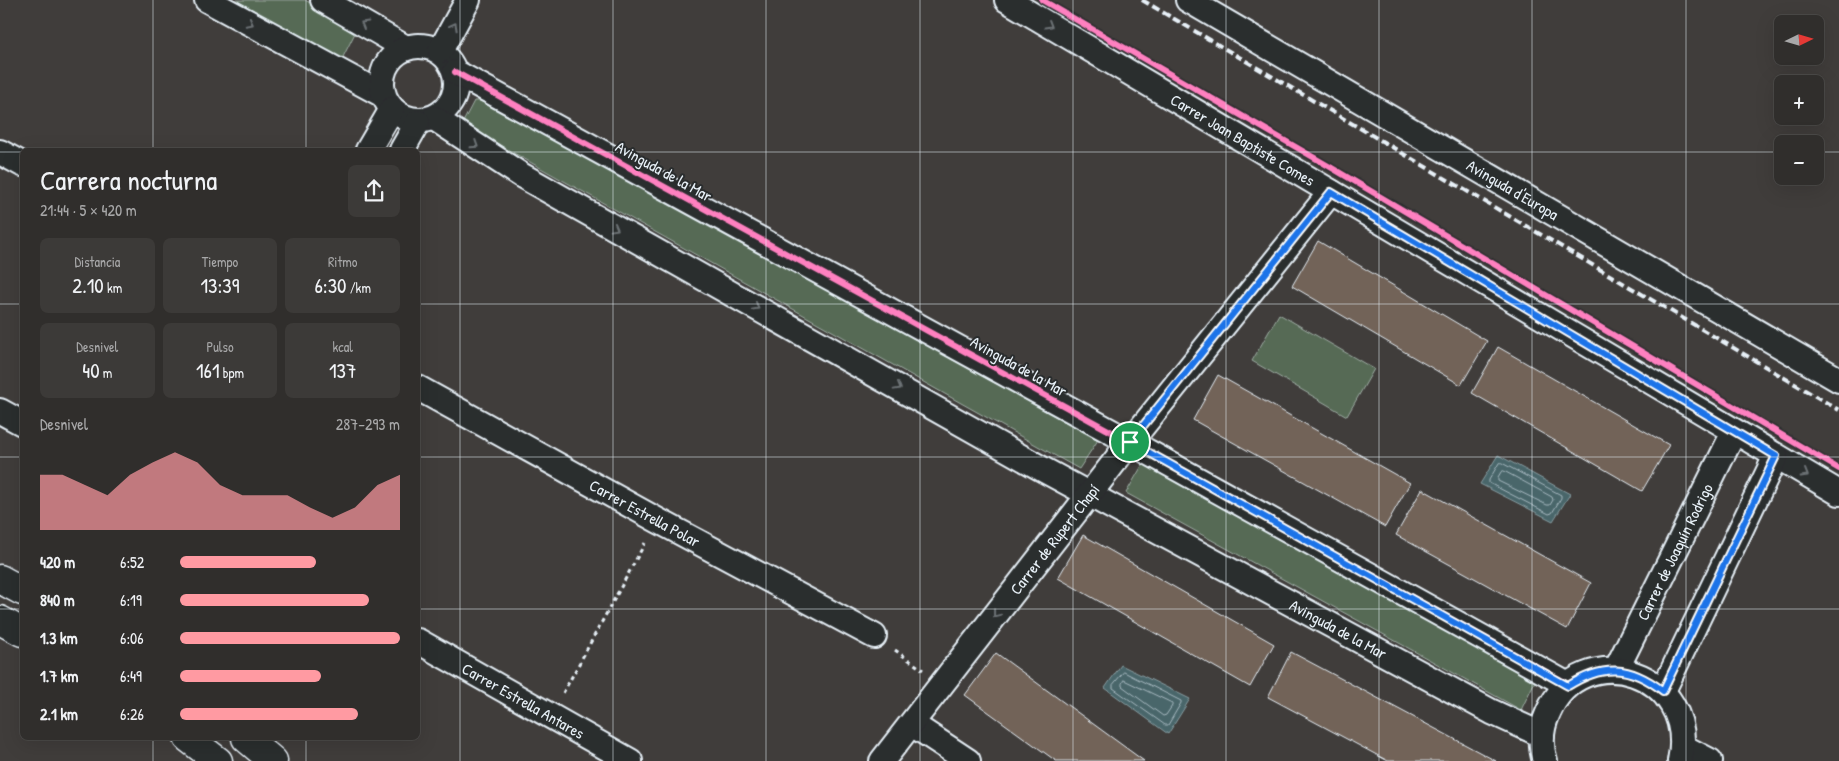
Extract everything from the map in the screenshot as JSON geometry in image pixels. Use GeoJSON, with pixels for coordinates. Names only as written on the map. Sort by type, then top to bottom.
{"type":"FeatureCollection","features":[{"type":"Feature","properties":{"kind":"main road"},"geometry":{"type":"LineString","coordinates":[[0,579],[20,590]]}},
{"type":"Feature","properties":{"kind":"main road"},"geometry":{"type":"LineString","coordinates":[[0,620],[20,631]]}},
{"type":"Feature","properties":{"kind":"main road"},"geometry":{"type":"LineString","coordinates":[[191,740],[218,761]]}},
{"type":"Feature","properties":{"kind":"main road"},"geometry":{"type":"LineString","coordinates":[[248,740],[273,761]]}},
{"type":"Feature","properties":{"kind":"street"},"geometry":{"type":"LineString","coordinates":[[207,0],[387,102],[403,118],[426,120]]}},
{"type":"Feature","properties":{"kind":"street"},"geometry":{"type":"LineString","coordinates":[[323,0],[406,48]]}},
{"type":"Feature","properties":{"kind":"street"},"geometry":{"type":"LineString","coordinates":[[440,51],[468,0]]}},
{"type":"Feature","properties":{"kind":"street","name":"Carrer Joan Baptiste Comes"},"geometry":{"type":"LineString","coordinates":[[1007,0],[1839,493]]}},
{"type":"Feature","properties":{"kind":"street","name":"Avinguda d'Europa"},"geometry":{"type":"LineString","coordinates":[[1188,0],[1839,380]]}},
{"type":"Feature","properties":{"kind":"street"},"geometry":{"type":"LineString","coordinates":[[369,148],[387,102],[382,80],[384,68],[393,55],[406,48],[423,45],[440,51],[449,60],[455,72],[457,91],[450,104],[426,120],[404,148]]}},
{"type":"Feature","properties":{"kind":"street","name":"Avinguda de la Mar"},"geometry":{"type":"LineString","coordinates":[[455,72],[1130,442],[1568,686]]}},
{"type":"Feature","properties":{"kind":"street","name":"Avinguda de la Mar"},"geometry":{"type":"LineString","coordinates":[[426,120],[1089,494],[1492,712],[1542,735]]}},
{"type":"Feature","properties":{"kind":"street"},"geometry":{"type":"LineString","coordinates":[[0,152],[20,163]]}},
{"type":"Feature","properties":{"kind":"street","name":"Carrer de Rupert Chapí"},"geometry":{"type":"LineString","coordinates":[[882,761],[1130,442],[1331,192]]}},
{"type":"Feature","properties":{"kind":"street","name":"Carrer Estrella Polar"},"geometry":{"type":"LineString","coordinates":[[420,389],[657,520],[874,636]]}},
{"type":"Feature","properties":{"kind":"street"},"geometry":{"type":"LineString","coordinates":[[0,411],[20,423]]}},
{"type":"Feature","properties":{"kind":"street","name":"Carrer de Joaquín Rodrigo"},"geometry":{"type":"LineString","coordinates":[[1616,670],[1734,432]]}},
{"type":"Feature","properties":{"kind":"street"},"geometry":{"type":"LineString","coordinates":[[1663,691],[1776,456]]}},
{"type":"Feature","properties":{"kind":"street","name":"Carrer Estrella Antares"},"geometry":{"type":"LineString","coordinates":[[420,642],[630,761]]}},
{"type":"Feature","properties":{"kind":"street"},"geometry":{"type":"LineString","coordinates":[[1545,761],[1542,735],[1545,720],[1558,695],[1582,676],[1599,671],[1616,670],[1633,673],[1649,680],[1663,691],[1675,708],[1682,727],[1682,754],[1710,761]]}},
{"type":"Feature","properties":{"kind":"street"},"geometry":{"type":"LineString","coordinates":[[912,724],[968,761]]}},
{"type":"Feature","properties":{"kind":"path"},"geometry":{"type":"LineString","coordinates":[[551,716],[657,520]]}},
{"type":"Feature","properties":{"kind":"path"},"geometry":{"type":"LineString","coordinates":[[874,636],[943,684]]}},
{"type":"Feature","properties":{"kind":"green space"},"geometry":{"type":"Polygon","coordinates":[[[231,0],[305,0],[357,29],[342,59],[231,0]]]}},
{"type":"Feature","properties":{"kind":"green space"},"geometry":{"type":"Polygon","coordinates":[[[474,101],[483,101],[1098,440],[1079,469],[462,124],[474,101]]]}},
{"type":"Feature","properties":{"kind":"green space"},"geometry":{"type":"Polygon","coordinates":[[[1279,314],[1374,369],[1347,416],[1252,361],[1279,314]]]}},
{"type":"Feature","properties":{"kind":"green space"},"geometry":{"type":"Polygon","coordinates":[[[1143,464],[1535,681],[1521,710],[1126,493],[1143,464]]]}},
{"type":"Feature","properties":{"kind":"water"},"geometry":{"type":"Polygon","coordinates":[[[1498,455],[1570,494],[1553,521],[1480,484],[1498,455]]]}},
{"type":"Feature","properties":{"kind":"water"},"geometry":{"type":"Polygon","coordinates":[[[1121,665],[1190,699],[1168,734],[1105,688],[1121,665]]]}},
{"type":"Feature","properties":{"kind":"building"},"geometry":{"type":"Polygon","coordinates":[[[1318,241],[1487,341],[1461,385],[1292,286],[1318,241]]]}},
{"type":"Feature","properties":{"kind":"building"},"geometry":{"type":"Polygon","coordinates":[[[1498,347],[1669,445],[1642,491],[1472,393],[1498,347]]]}},
{"type":"Feature","properties":{"kind":"building"},"geometry":{"type":"Polygon","coordinates":[[[1218,375],[1410,483],[1385,527],[1193,420],[1218,375]]]}},
{"type":"Feature","properties":{"kind":"building"},"geometry":{"type":"Polygon","coordinates":[[[1422,489],[1591,583],[1567,629],[1396,535],[1422,489]]]}},
{"type":"Feature","properties":{"kind":"building"},"geometry":{"type":"Polygon","coordinates":[[[1083,535],[1274,644],[1250,687],[1058,578],[1083,535]]]}},
{"type":"Feature","properties":{"kind":"building"},"geometry":{"type":"Polygon","coordinates":[[[1291,652],[1496,761],[1388,761],[1268,697],[1291,652]]]}},
{"type":"Feature","properties":{"kind":"building"},"geometry":{"type":"Polygon","coordinates":[[[996,653],[1144,761],[1056,761],[965,695],[996,653]]]}},
{"type":"Feature","properties":{"kind":"railway"},"geometry":{"type":"LineString","coordinates":[[1142,0],[1839,410]]}},
{"type":"Feature","properties":{"kind":"cycle path"},"geometry":{"type":"LineString","coordinates":[[1042,0],[1332,168],[1839,469]]}},
{"type":"Feature","properties":{"kind":"cycle path"},"geometry":{"type":"LineString","coordinates":[[455,72],[1130,442],[1568,685]]}},
{"type":"Feature","properties":{"kind":"route"},"geometry":{"type":"LineString","coordinates":[[1331,192],[1776,456],[1663,691],[1649,680],[1633,673],[1616,670],[1599,671],[1582,676],[1568,686],[1130,442],[1331,192]]}}]}
